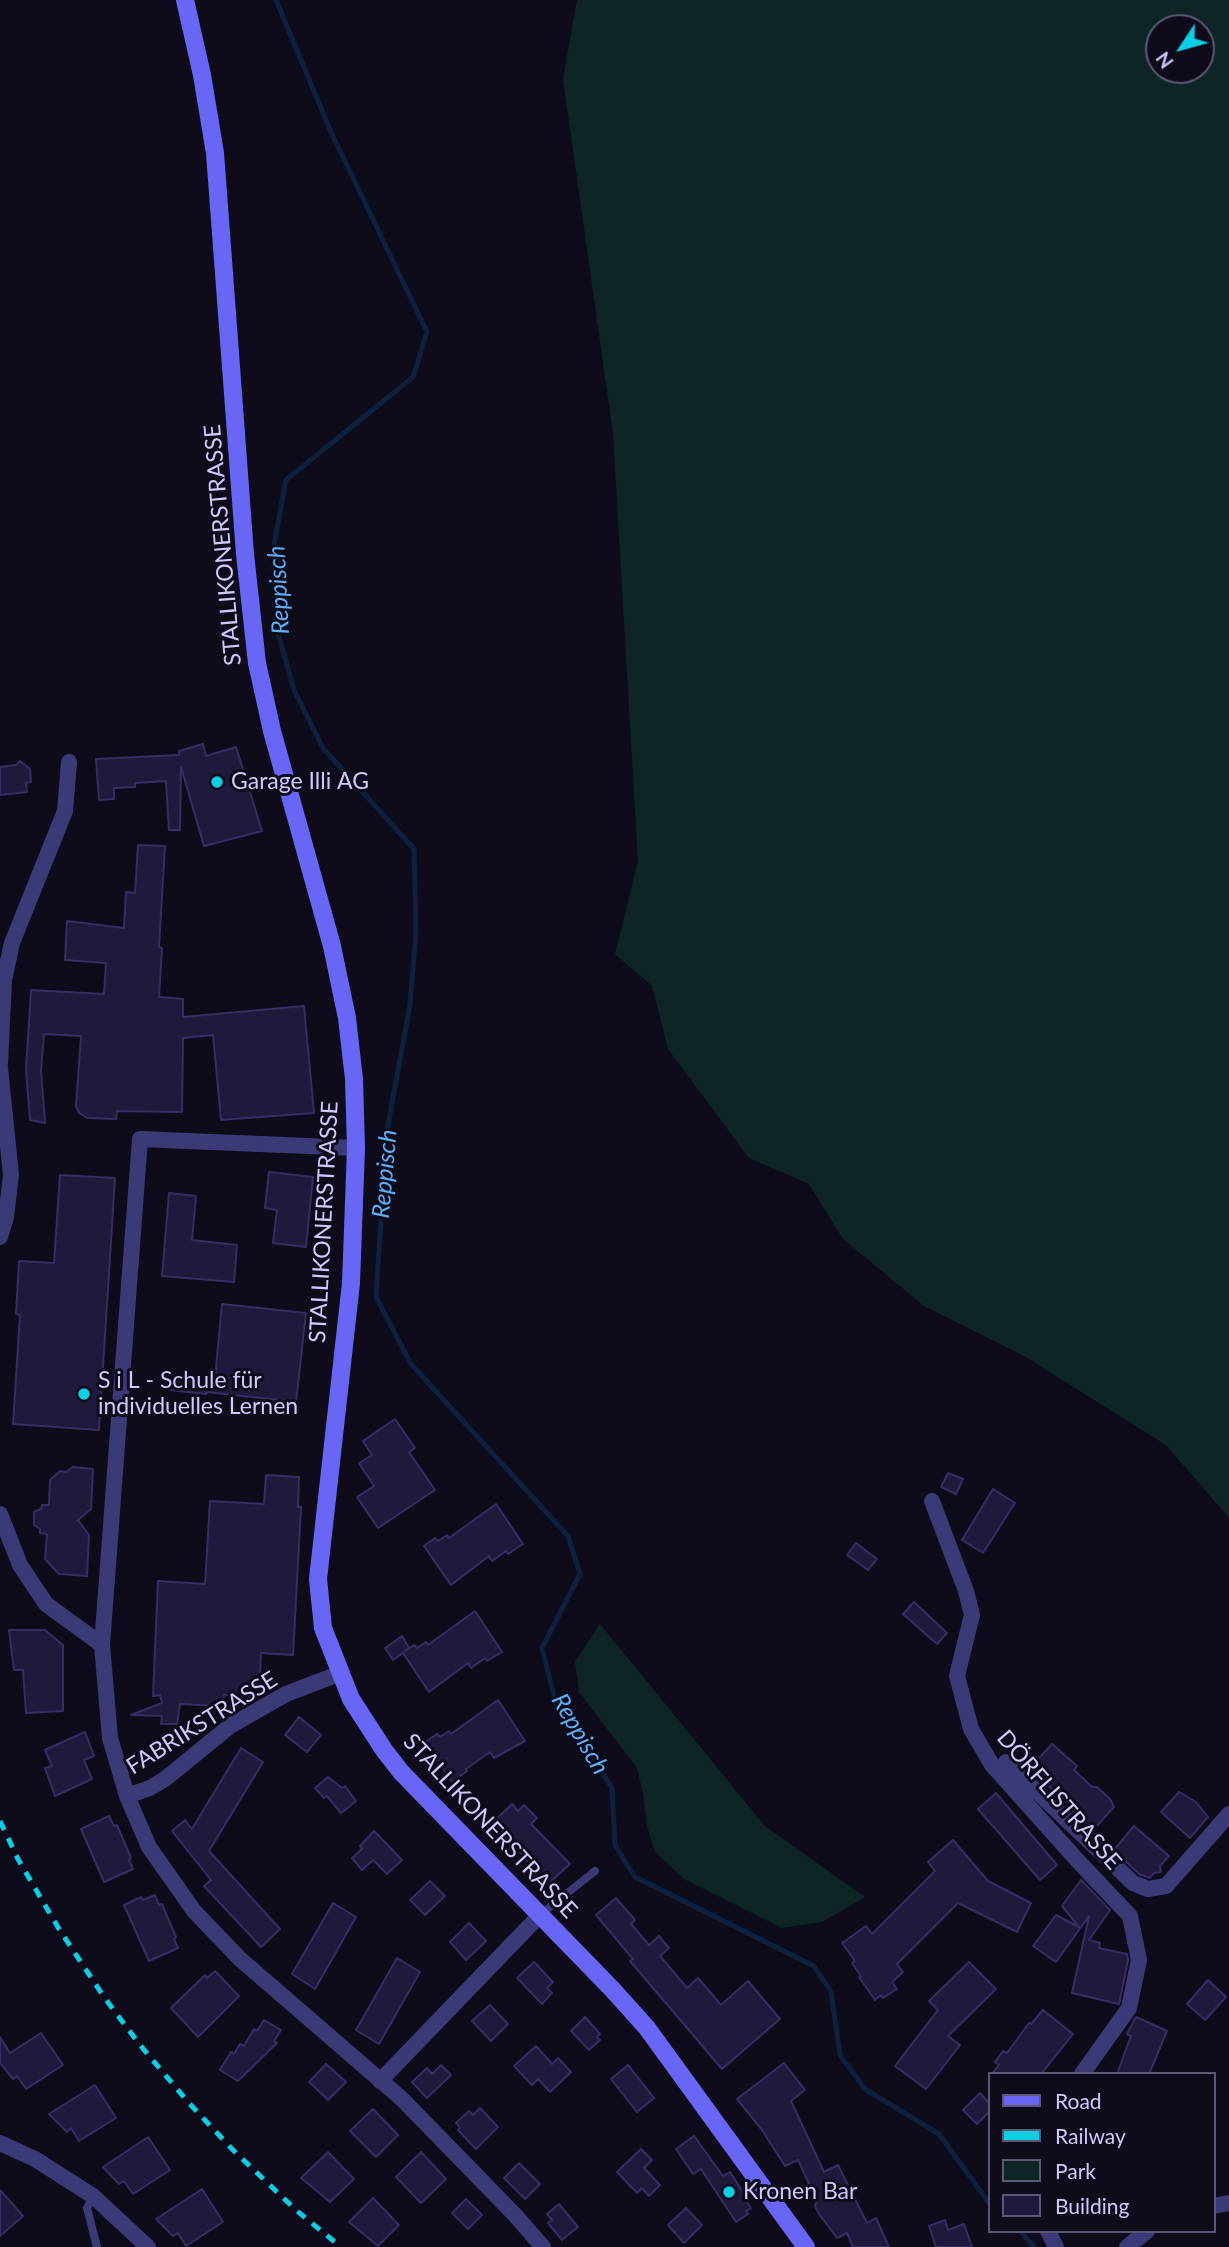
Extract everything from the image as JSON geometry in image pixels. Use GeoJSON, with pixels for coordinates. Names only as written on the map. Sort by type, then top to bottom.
{"type":"FeatureCollection","features":[{"type":"Feature","properties":{"kind":"street","name":"STALLIKONERSTRASSE"},"geometry":{"type":"LineString","coordinates":[[185,0],[202,75],[215,153],[244,554],[257,663],[272,731],[332,946],[347,1018],[353,1066],[356,1148],[351,1283],[318,1578],[323,1628],[351,1699],[401,1772],[647,2028],[806,2247]]}},
{"type":"Feature","properties":{"kind":"street"},"geometry":{"type":"LineString","coordinates":[[0,1237],[6,1217],[11,1175],[0,1066],[4,980],[12,943],[65,811],[69,762]]}},
{"type":"Feature","properties":{"kind":"street"},"geometry":{"type":"LineString","coordinates":[[356,1148],[140,1139],[102,1645],[110,1738],[127,1796],[149,1847],[173,1884],[215,1935],[402,2099],[543,2247]]}},
{"type":"Feature","properties":{"kind":"street","name":"DÖRFLISTRASSE"},"geometry":{"type":"LineString","coordinates":[[932,1501],[966,1591],[972,1615],[957,1676],[971,1729],[992,1765],[1130,1916],[1139,1960],[1129,2008],[1083,2072]]}},
{"type":"Feature","properties":{"kind":"street"},"geometry":{"type":"LineString","coordinates":[[0,1514],[20,1565],[46,1604],[102,1645]]}},
{"type":"Feature","properties":{"kind":"street","name":"FABRIKSTRASSE"},"geometry":{"type":"LineString","coordinates":[[127,1796],[158,1783],[230,1726],[286,1694],[341,1673]]}},
{"type":"Feature","properties":{"kind":"street"},"geometry":{"type":"LineString","coordinates":[[1006,1762],[1133,1883],[1148,1889],[1166,1886],[1229,1814]]}},
{"type":"Feature","properties":{"kind":"street"},"geometry":{"type":"LineString","coordinates":[[380,2081],[540,1916]]}},
{"type":"Feature","properties":{"kind":"street"},"geometry":{"type":"LineString","coordinates":[[0,2143],[35,2159],[93,2196],[148,2247]]}},
{"type":"Feature","properties":{"kind":"street"},"geometry":{"type":"LineString","coordinates":[[1126,2247],[1144,2233]]}},
{"type":"Feature","properties":{"kind":"lane"},"geometry":{"type":"LineString","coordinates":[[540,1916],[595,1871]]}},
{"type":"Feature","properties":{"kind":"lane"},"geometry":{"type":"LineString","coordinates":[[93,2196],[86,2208],[97,2247]]}},
{"type":"Feature","properties":{"kind":"green space"},"geometry":{"type":"Polygon","coordinates":[[[577,0],[1229,0],[1229,1518],[1166,1445],[1024,1356],[924,1306],[843,1239],[809,1184],[749,1158],[668,1049],[652,986],[615,954],[638,861],[613,434],[563,79],[577,0]]]}},
{"type":"Feature","properties":{"kind":"green space"},"geometry":{"type":"Polygon","coordinates":[[[600,1624],[765,1826],[865,1897],[822,1922],[782,1928],[684,1879],[655,1852],[647,1826],[637,1768],[579,1692],[575,1662],[600,1624]]]}},
{"type":"Feature","properties":{"kind":"building"},"geometry":{"type":"Polygon","coordinates":[[[203,744],[206,756],[236,747],[262,831],[204,846],[181,767],[180,830],[169,830],[166,781],[135,783],[135,787],[114,788],[114,799],[99,800],[96,759],[179,755],[179,751],[203,744]]]}},
{"type":"Feature","properties":{"kind":"building"},"geometry":{"type":"Polygon","coordinates":[[[20,761],[30,769],[31,782],[26,783],[27,792],[0,795],[0,767],[16,765],[20,761]]]}},
{"type":"Feature","properties":{"kind":"building"},"geometry":{"type":"Polygon","coordinates":[[[138,845],[165,846],[159,997],[183,999],[183,1017],[304,1006],[314,1113],[221,1120],[213,1035],[183,1038],[182,1112],[117,1111],[116,1119],[87,1118],[79,1113],[76,1106],[81,1036],[44,1034],[41,1070],[45,1123],[30,1120],[26,1069],[31,990],[104,994],[106,963],[65,960],[67,921],[124,928],[126,892],[135,893],[138,845]]]}},
{"type":"Feature","properties":{"kind":"building"},"geometry":{"type":"Polygon","coordinates":[[[269,1172],[313,1177],[306,1247],[273,1243],[277,1210],[265,1208],[269,1172]]]}},
{"type":"Feature","properties":{"kind":"building"},"geometry":{"type":"Polygon","coordinates":[[[60,1175],[115,1178],[99,1430],[13,1424],[20,1315],[16,1314],[19,1261],[54,1263],[60,1175]]]}},
{"type":"Feature","properties":{"kind":"building"},"geometry":{"type":"Polygon","coordinates":[[[169,1193],[196,1196],[192,1240],[237,1245],[234,1282],[162,1276],[169,1193]]]}},
{"type":"Feature","properties":{"kind":"building"},"geometry":{"type":"Polygon","coordinates":[[[222,1304],[306,1313],[296,1402],[162,1389],[163,1373],[215,1378],[222,1304]]]}},
{"type":"Feature","properties":{"kind":"building"},"geometry":{"type":"Polygon","coordinates":[[[395,1419],[415,1448],[409,1452],[435,1490],[378,1528],[357,1497],[374,1486],[359,1463],[372,1455],[363,1441],[395,1419]]]}},
{"type":"Feature","properties":{"kind":"building"},"geometry":{"type":"Polygon","coordinates":[[[73,1467],[93,1469],[91,1509],[78,1520],[89,1535],[87,1576],[59,1574],[45,1559],[47,1534],[40,1533],[40,1529],[34,1525],[34,1512],[41,1509],[42,1505],[49,1505],[50,1480],[60,1471],[66,1472],[73,1467]]]}},
{"type":"Feature","properties":{"kind":"building"},"geometry":{"type":"Polygon","coordinates":[[[948,1473],[963,1479],[956,1494],[941,1487],[948,1473]]]}},
{"type":"Feature","properties":{"kind":"building"},"geometry":{"type":"Polygon","coordinates":[[[266,1475],[299,1477],[298,1507],[301,1507],[293,1655],[261,1653],[259,1697],[224,1695],[223,1706],[180,1704],[177,1724],[161,1724],[162,1716],[131,1715],[162,1703],[160,1695],[153,1696],[158,1581],[205,1584],[210,1501],[264,1504],[266,1475]]]}},
{"type":"Feature","properties":{"kind":"building"},"geometry":{"type":"Polygon","coordinates":[[[993,1489],[1015,1503],[983,1553],[962,1540],[993,1489]]]}},
{"type":"Feature","properties":{"kind":"building"},"geometry":{"type":"Polygon","coordinates":[[[496,1504],[523,1544],[492,1561],[489,1556],[451,1585],[424,1546],[435,1538],[438,1541],[447,1535],[449,1538],[496,1504]]]}},
{"type":"Feature","properties":{"kind":"building"},"geometry":{"type":"Polygon","coordinates":[[[856,1543],[877,1559],[868,1570],[847,1555],[856,1543]]]}},
{"type":"Feature","properties":{"kind":"building"},"geometry":{"type":"Polygon","coordinates":[[[914,1602],[947,1633],[937,1644],[903,1614],[914,1602]]]}},
{"type":"Feature","properties":{"kind":"building"},"geometry":{"type":"Polygon","coordinates":[[[475,1611],[502,1652],[487,1661],[485,1658],[471,1668],[468,1663],[429,1692],[403,1653],[393,1660],[385,1648],[402,1636],[409,1648],[405,1651],[414,1645],[417,1648],[426,1642],[428,1645],[475,1611]]]}},
{"type":"Feature","properties":{"kind":"building"},"geometry":{"type":"Polygon","coordinates":[[[9,1630],[45,1630],[63,1645],[63,1711],[26,1713],[23,1670],[14,1670],[9,1630]]]}},
{"type":"Feature","properties":{"kind":"building"},"geometry":{"type":"Polygon","coordinates":[[[498,1700],[525,1741],[494,1758],[490,1752],[452,1782],[425,1742],[437,1734],[440,1737],[449,1731],[451,1734],[498,1700]]]}},
{"type":"Feature","properties":{"kind":"building"},"geometry":{"type":"Polygon","coordinates":[[[299,1717],[321,1735],[307,1752],[285,1735],[299,1717]]]}},
{"type":"Feature","properties":{"kind":"building"},"geometry":{"type":"Polygon","coordinates":[[[85,1732],[94,1756],[84,1760],[92,1779],[55,1796],[45,1768],[52,1766],[45,1750],[85,1732]]]}},
{"type":"Feature","properties":{"kind":"building"},"geometry":{"type":"Polygon","coordinates":[[[1052,1744],[1077,1766],[1074,1770],[1110,1799],[1114,1807],[1093,1830],[1068,1807],[1070,1805],[1029,1769],[1052,1744]]]}},
{"type":"Feature","properties":{"kind":"building"},"geometry":{"type":"Polygon","coordinates":[[[241,1748],[263,1762],[209,1851],[280,1929],[261,1947],[204,1886],[211,1880],[172,1831],[185,1820],[192,1829],[241,1748]]]}},
{"type":"Feature","properties":{"kind":"building"},"geometry":{"type":"Polygon","coordinates":[[[328,1777],[342,1788],[345,1786],[356,1801],[341,1813],[327,1796],[324,1798],[315,1788],[328,1777]]]}},
{"type":"Feature","properties":{"kind":"building"},"geometry":{"type":"Polygon","coordinates":[[[1179,1792],[1196,1802],[1208,1817],[1190,1838],[1161,1812],[1179,1792]]]}},
{"type":"Feature","properties":{"kind":"building"},"geometry":{"type":"Polygon","coordinates":[[[996,1793],[1057,1865],[1040,1880],[978,1809],[996,1793]]]}},
{"type":"Feature","properties":{"kind":"building"},"geometry":{"type":"Polygon","coordinates":[[[512,1804],[518,1811],[524,1805],[537,1818],[531,1824],[570,1864],[549,1883],[492,1823],[512,1804]]]}},
{"type":"Feature","properties":{"kind":"building"},"geometry":{"type":"Polygon","coordinates":[[[109,1816],[114,1826],[117,1825],[133,1869],[104,1882],[81,1829],[109,1816]]]}},
{"type":"Feature","properties":{"kind":"building"},"geometry":{"type":"Polygon","coordinates":[[[1134,1826],[1169,1856],[1160,1866],[1161,1872],[1154,1873],[1150,1878],[1139,1874],[1114,1850],[1134,1826]]]}},
{"type":"Feature","properties":{"kind":"building"},"geometry":{"type":"Polygon","coordinates":[[[374,1831],[402,1860],[387,1874],[373,1860],[362,1870],[352,1858],[374,1831]]]}},
{"type":"Feature","properties":{"kind":"building"},"geometry":{"type":"Polygon","coordinates":[[[953,1840],[988,1881],[1031,1903],[1017,1932],[958,1903],[897,1964],[903,1972],[892,1982],[897,1989],[875,2000],[859,1977],[861,1976],[852,1963],[855,1961],[842,1943],[866,1926],[872,1934],[935,1871],[928,1862],[953,1840]]]}},
{"type":"Feature","properties":{"kind":"building"},"geometry":{"type":"Polygon","coordinates":[[[1081,1880],[1110,1910],[1089,1940],[1100,1943],[1099,1948],[1127,1954],[1119,2004],[1072,1993],[1089,1916],[1056,1962],[1033,1946],[1056,1915],[1079,1927],[1062,1906],[1081,1880]]]}},
{"type":"Feature","properties":{"kind":"building"},"geometry":{"type":"Polygon","coordinates":[[[430,1881],[445,1896],[425,1915],[410,1900],[430,1881]]]}},
{"type":"Feature","properties":{"kind":"building"},"geometry":{"type":"Polygon","coordinates":[[[155,1895],[159,1905],[162,1904],[178,1948],[149,1961],[124,1905],[141,1897],[143,1900],[155,1895]]]}},
{"type":"Feature","properties":{"kind":"building"},"geometry":{"type":"Polygon","coordinates":[[[616,1898],[635,1920],[631,1924],[649,1945],[659,1936],[669,1948],[660,1956],[687,1988],[698,1978],[721,2005],[748,1981],[780,2019],[722,2069],[630,1961],[633,1959],[596,1915],[616,1898]]]}},
{"type":"Feature","properties":{"kind":"building"},"geometry":{"type":"Polygon","coordinates":[[[333,1903],[356,1917],[315,1989],[292,1974],[333,1903]]]}},
{"type":"Feature","properties":{"kind":"building"},"geometry":{"type":"Polygon","coordinates":[[[469,1923],[486,1941],[466,1960],[450,1942],[469,1923]]]}},
{"type":"Feature","properties":{"kind":"building"},"geometry":{"type":"Polygon","coordinates":[[[397,1958],[420,1972],[379,2044],[356,2030],[397,1958]]]}},
{"type":"Feature","properties":{"kind":"building"},"geometry":{"type":"Polygon","coordinates":[[[534,1962],[553,1982],[547,1988],[552,1993],[542,2004],[517,1978],[534,1962]]]}},
{"type":"Feature","properties":{"kind":"building"},"geometry":{"type":"Polygon","coordinates":[[[969,1962],[996,1989],[948,2036],[960,2045],[926,2089],[895,2066],[938,2010],[929,2001],[969,1962]]]}},
{"type":"Feature","properties":{"kind":"building"},"geometry":{"type":"Polygon","coordinates":[[[215,1971],[239,1996],[198,2037],[171,2008],[205,1975],[207,1978],[215,1971]]]}},
{"type":"Feature","properties":{"kind":"building"},"geometry":{"type":"Polygon","coordinates":[[[1208,1980],[1226,1997],[1205,2020],[1187,2004],[1208,1980]]]}},
{"type":"Feature","properties":{"kind":"building"},"geometry":{"type":"Polygon","coordinates":[[[490,2005],[508,2024],[491,2041],[472,2021],[490,2005]]]}},
{"type":"Feature","properties":{"kind":"building"},"geometry":{"type":"Polygon","coordinates":[[[1043,2010],[1073,2034],[1043,2072],[994,2072],[999,2065],[995,2062],[1003,2051],[1007,2053],[1029,2023],[1043,2010]]]}},
{"type":"Feature","properties":{"kind":"building"},"geometry":{"type":"Polygon","coordinates":[[[585,2017],[600,2034],[597,2037],[600,2040],[589,2050],[571,2031],[585,2017]]]}},
{"type":"Feature","properties":{"kind":"building"},"geometry":{"type":"Polygon","coordinates":[[[1136,2017],[1167,2031],[1150,2072],[1118,2072],[1131,2036],[1127,2034],[1136,2017]]]}},
{"type":"Feature","properties":{"kind":"building"},"geometry":{"type":"Polygon","coordinates":[[[264,2020],[281,2030],[274,2041],[277,2043],[238,2081],[220,2070],[231,2052],[234,2054],[240,2044],[244,2046],[254,2029],[257,2031],[264,2020]]]}},
{"type":"Feature","properties":{"kind":"building"},"geometry":{"type":"Polygon","coordinates":[[[41,2033],[63,2065],[26,2089],[17,2076],[13,2079],[0,2063],[0,2037],[10,2053],[41,2033]]]}},
{"type":"Feature","properties":{"kind":"building"},"geometry":{"type":"Polygon","coordinates":[[[536,2046],[552,2064],[558,2058],[571,2072],[550,2092],[538,2079],[532,2085],[514,2066],[536,2046]]]}},
{"type":"Feature","properties":{"kind":"building"},"geometry":{"type":"Polygon","coordinates":[[[784,2063],[805,2090],[791,2101],[824,2172],[838,2165],[867,2223],[876,2218],[889,2247],[853,2247],[847,2233],[837,2238],[815,2206],[817,2201],[798,2160],[785,2166],[762,2130],[737,2099],[784,2063]]]}},
{"type":"Feature","properties":{"kind":"building"},"geometry":{"type":"Polygon","coordinates":[[[326,2064],[346,2082],[328,2100],[309,2082],[326,2064]]]}},
{"type":"Feature","properties":{"kind":"building"},"geometry":{"type":"Polygon","coordinates":[[[441,2065],[451,2075],[427,2098],[412,2082],[427,2068],[432,2074],[441,2065]]]}},
{"type":"Feature","properties":{"kind":"building"},"geometry":{"type":"Polygon","coordinates":[[[628,2065],[654,2098],[637,2112],[611,2079],[628,2065]]]}},
{"type":"Feature","properties":{"kind":"building"},"geometry":{"type":"Polygon","coordinates":[[[95,2085],[116,2118],[79,2141],[71,2128],[67,2132],[49,2114],[95,2085]]]}},
{"type":"Feature","properties":{"kind":"building"},"geometry":{"type":"Polygon","coordinates":[[[980,2093],[988,2102],[988,2113],[977,2124],[963,2110],[980,2093]]]}},
{"type":"Feature","properties":{"kind":"building"},"geometry":{"type":"Polygon","coordinates":[[[480,2108],[498,2127],[476,2149],[458,2130],[460,2128],[456,2123],[469,2111],[473,2115],[480,2108]]]}},
{"type":"Feature","properties":{"kind":"building"},"geometry":{"type":"Polygon","coordinates":[[[373,2109],[398,2135],[376,2157],[350,2131],[373,2109]]]}},
{"type":"Feature","properties":{"kind":"building"},"geometry":{"type":"Polygon","coordinates":[[[694,2136],[723,2176],[730,2172],[748,2200],[746,2201],[751,2208],[746,2211],[748,2214],[736,2222],[701,2169],[693,2174],[676,2149],[694,2136]]]}},
{"type":"Feature","properties":{"kind":"building"},"geometry":{"type":"Polygon","coordinates":[[[148,2137],[170,2170],[133,2194],[124,2181],[119,2184],[103,2167],[148,2137]]]}},
{"type":"Feature","properties":{"kind":"building"},"geometry":{"type":"Polygon","coordinates":[[[641,2149],[652,2160],[644,2168],[660,2185],[649,2196],[642,2188],[637,2193],[617,2172],[641,2149]]]}},
{"type":"Feature","properties":{"kind":"building"},"geometry":{"type":"Polygon","coordinates":[[[328,2152],[354,2179],[330,2202],[301,2178],[328,2152]]]}},
{"type":"Feature","properties":{"kind":"building"},"geometry":{"type":"Polygon","coordinates":[[[421,2152],[446,2179],[421,2203],[396,2177],[421,2152]]]}},
{"type":"Feature","properties":{"kind":"building"},"geometry":{"type":"Polygon","coordinates":[[[519,2163],[540,2184],[525,2199],[504,2178],[519,2163]]]}},
{"type":"Feature","properties":{"kind":"building"},"geometry":{"type":"Polygon","coordinates":[[[202,2189],[223,2222],[186,2246],[178,2233],[173,2236],[156,2219],[202,2189]]]}},
{"type":"Feature","properties":{"kind":"building"},"geometry":{"type":"Polygon","coordinates":[[[0,2190],[23,2216],[0,2236],[0,2190]]]}},
{"type":"Feature","properties":{"kind":"building"},"geometry":{"type":"Polygon","coordinates":[[[373,2198],[399,2225],[378,2246],[349,2222],[373,2198]]]}},
{"type":"Feature","properties":{"kind":"building"},"geometry":{"type":"Polygon","coordinates":[[[466,2199],[482,2215],[468,2229],[452,2213],[466,2199]]]}},
{"type":"Feature","properties":{"kind":"building"},"geometry":{"type":"Polygon","coordinates":[[[559,2204],[578,2227],[562,2240],[548,2223],[552,2220],[547,2214],[559,2204]]]}},
{"type":"Feature","properties":{"kind":"building"},"geometry":{"type":"Polygon","coordinates":[[[686,2208],[702,2225],[684,2243],[668,2225],[686,2208]]]}},
{"type":"Feature","properties":{"kind":"building"},"geometry":{"type":"Polygon","coordinates":[[[945,2220],[948,2230],[964,2224],[972,2247],[936,2247],[929,2226],[945,2220]]]}},
{"type":"Feature","properties":{"kind":"waterway","name":"Reppisch"},"geometry":{"type":"LineString","coordinates":[[276,0],[331,132],[427,332],[413,377],[286,480],[273,550],[276,626],[294,690],[323,748],[414,849],[416,931],[410,1005],[387,1130],[376,1297],[411,1364],[568,1536],[580,1574],[542,1648],[554,1696],[612,1788],[615,1845],[635,1877],[814,1966],[831,1992],[840,2055],[865,2089],[939,2134],[988,2202]]}},
{"type":"Feature","properties":{"kind":"waterway","name":"Reppisch"},"geometry":{"type":"LineString","coordinates":[[1022,2233],[1034,2247]]}},
{"type":"Feature","properties":{"kind":"railway"},"geometry":{"type":"LineString","coordinates":[[0,1821],[18,1859],[59,1929],[140,2045],[233,2150],[297,2211],[341,2247]]}},
{"type":"Feature","properties":{"kind":"place","name":"Garage Illi AG"},"geometry":{"type":"Point","coordinates":[217,782]}},
{"type":"Feature","properties":{"kind":"place","name":"S i L - Schule für individuelles Lernen"},"geometry":{"type":"Point","coordinates":[84,1394]}},
{"type":"Feature","properties":{"kind":"place","name":"Kronen Bar"},"geometry":{"type":"Point","coordinates":[729,2192]}}]}
